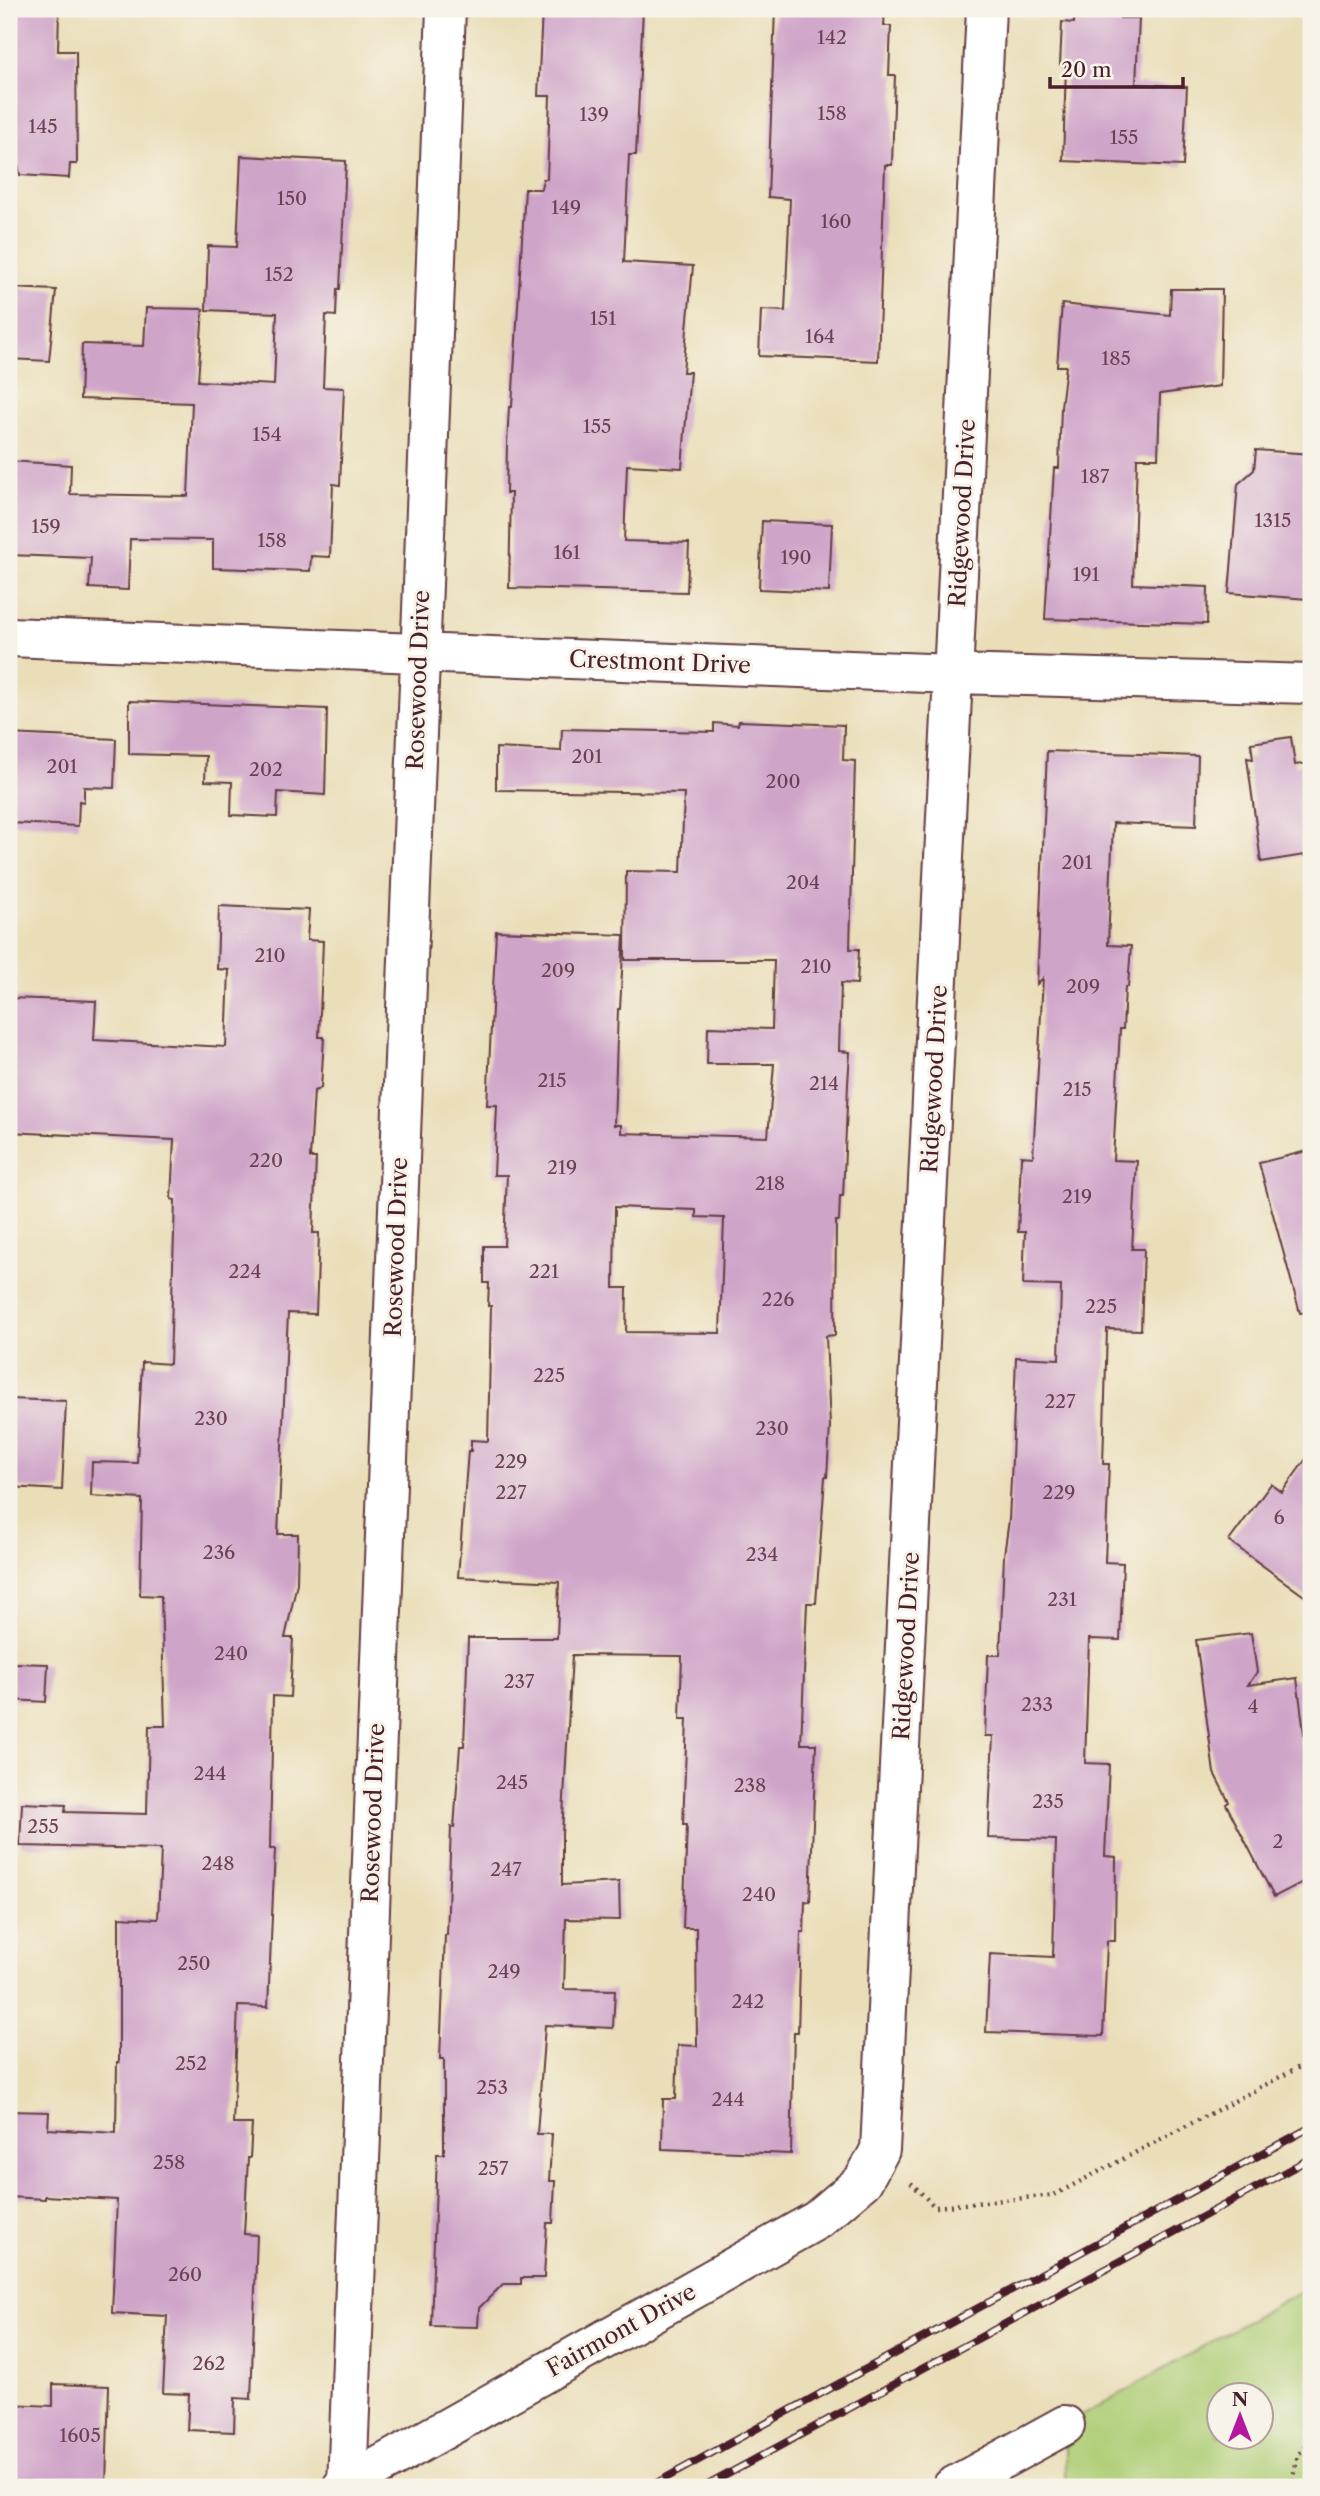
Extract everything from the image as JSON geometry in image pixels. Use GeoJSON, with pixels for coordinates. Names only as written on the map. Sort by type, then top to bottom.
{"type":"FeatureCollection","features":[{"type":"Feature","properties":{"kind":"street","name":"Rosewood Drive"},"geometry":{"type":"LineString","coordinates":[[345,2486],[446,9]]}},
{"type":"Feature","properties":{"kind":"street","name":"Ridgewood Drive"},"geometry":{"type":"LineString","coordinates":[[880,2150],[986,9]]}},
{"type":"Feature","properties":{"kind":"street","name":"Crestmont Drive"},"geometry":{"type":"LineString","coordinates":[[9,637],[954,674],[1311,684]]}},
{"type":"Feature","properties":{"kind":"street","name":"Fairmont Drive"},"geometry":{"type":"LineString","coordinates":[[345,2486],[817,2220],[863,2181],[880,2150]]}},
{"type":"Feature","properties":{"kind":"street"},"geometry":{"type":"LineString","coordinates":[[952,2487],[1065,2425]]}},
{"type":"Feature","properties":{"kind":"path"},"geometry":{"type":"LineString","coordinates":[[880,2150],[935,2207],[1054,2195],[1311,2061]]}},
{"type":"Feature","properties":{"kind":"path"},"geometry":{"type":"LineString","coordinates":[[1291,2487],[1298,2455],[1311,2440]]}},
{"type":"Feature","properties":{"kind":"green space"},"geometry":{"type":"Polygon","coordinates":[[[1311,2285],[1311,2487],[1065,2487],[1065,2425],[1311,2285]]]}},
{"type":"Feature","properties":{"kind":"building"},"geometry":{"type":"Polygon","coordinates":[[[9,9],[59,9],[58,51],[76,51],[77,164],[70,164],[69,178],[20,175],[18,164],[9,163],[9,9]]]}},
{"type":"Feature","properties":{"kind":"building"},"geometry":{"type":"Polygon","coordinates":[[[542,9],[643,9],[636,155],[629,155],[624,262],[693,266],[683,372],[690,372],[682,468],[627,465],[624,541],[689,543],[687,592],[509,588],[511,493],[506,493],[507,444],[509,407],[512,407],[525,189],[541,189],[543,179],[547,179],[550,96],[538,96],[542,9]]]}},
{"type":"Feature","properties":{"kind":"building"},"geometry":{"type":"Polygon","coordinates":[[[775,9],[885,9],[884,26],[891,26],[889,75],[895,75],[892,165],[885,165],[878,361],[759,356],[761,310],[785,311],[790,199],[768,197],[775,9]]]}},
{"type":"Feature","properties":{"kind":"building"},"geometry":{"type":"Polygon","coordinates":[[[1075,9],[1120,12],[1120,18],[1139,18],[1136,84],[1187,87],[1183,166],[1063,161],[1066,66],[1060,65],[1062,22],[1074,23],[1075,9]]]}},
{"type":"Feature","properties":{"kind":"building"},"geometry":{"type":"Polygon","coordinates":[[[241,156],[346,161],[340,289],[337,289],[336,316],[326,315],[323,387],[344,388],[340,485],[333,484],[330,557],[311,556],[310,571],[213,568],[213,540],[130,539],[128,590],[89,588],[91,558],[9,555],[9,461],[71,465],[70,494],[188,496],[192,403],[80,399],[82,344],[144,346],[146,308],[203,309],[198,381],[274,385],[277,313],[206,310],[208,246],[237,247],[241,156]]]}},
{"type":"Feature","properties":{"kind":"building"},"geometry":{"type":"Polygon","coordinates":[[[9,288],[56,290],[49,361],[9,359],[9,288]]]}},
{"type":"Feature","properties":{"kind":"building"},"geometry":{"type":"Polygon","coordinates":[[[1171,289],[1222,289],[1220,386],[1160,394],[1158,458],[1137,458],[1133,584],[1208,587],[1207,624],[1045,619],[1054,468],[1059,468],[1061,407],[1066,366],[1057,366],[1062,304],[1170,315],[1171,289]]]}},
{"type":"Feature","properties":{"kind":"building"},"geometry":{"type":"Polygon","coordinates":[[[1256,450],[1311,454],[1311,557],[1308,599],[1229,593],[1238,484],[1254,470],[1256,450]]]}},
{"type":"Feature","properties":{"kind":"building"},"geometry":{"type":"Polygon","coordinates":[[[762,521],[832,524],[829,592],[759,589],[762,521]]]}},
{"type":"Feature","properties":{"kind":"building"},"geometry":{"type":"Polygon","coordinates":[[[129,701],[327,709],[325,795],[278,792],[277,817],[231,815],[232,782],[205,781],[206,756],[129,754],[129,701]]]}},
{"type":"Feature","properties":{"kind":"building"},"geometry":{"type":"Polygon","coordinates":[[[739,721],[844,725],[843,760],[855,761],[850,949],[859,949],[857,984],[841,983],[839,1051],[850,1052],[843,1196],[840,1196],[839,1221],[836,1221],[835,1335],[826,1336],[830,1426],[827,1477],[816,1603],[807,1603],[801,1744],[816,1744],[810,1902],[805,1901],[804,1932],[801,1932],[798,2032],[794,2032],[791,2154],[662,2149],[663,2099],[676,2099],[678,2045],[697,2046],[696,1928],[683,1928],[687,1719],[680,1719],[682,1656],[572,1655],[562,1834],[562,1885],[619,1882],[620,1920],[566,1919],[564,1989],[615,1990],[613,2028],[545,2025],[537,2134],[552,2134],[549,2181],[555,2181],[553,2223],[547,2223],[544,2278],[521,2278],[521,2284],[503,2284],[479,2308],[478,2327],[431,2326],[437,2154],[444,2154],[444,2059],[440,2059],[445,1935],[451,1827],[454,1828],[460,1746],[464,1746],[468,1638],[557,1638],[559,1582],[458,1577],[468,1451],[471,1451],[471,1440],[488,1441],[491,1306],[488,1306],[489,1283],[484,1283],[484,1246],[504,1246],[507,1175],[494,1175],[497,1105],[487,1105],[496,931],[624,935],[618,1009],[614,1125],[621,1125],[621,1133],[768,1137],[774,1064],[707,1064],[708,1027],[772,1029],[774,960],[625,960],[626,871],[681,872],[684,793],[496,790],[496,748],[561,751],[562,729],[714,732],[714,723],[738,725],[739,721]],[[615,1207],[614,1288],[627,1288],[626,1332],[720,1333],[724,1218],[696,1217],[696,1210],[615,1207]]]}},
{"type":"Feature","properties":{"kind":"building"},"geometry":{"type":"Polygon","coordinates":[[[9,734],[116,739],[114,788],[84,787],[84,802],[79,801],[78,826],[9,823],[9,734]]]}},
{"type":"Feature","properties":{"kind":"building"},"geometry":{"type":"Polygon","coordinates":[[[1291,737],[1295,765],[1311,763],[1311,854],[1261,862],[1247,758],[1253,759],[1251,743],[1291,737]]]}},
{"type":"Feature","properties":{"kind":"building"},"geometry":{"type":"Polygon","coordinates":[[[1047,751],[1198,756],[1196,826],[1113,823],[1108,945],[1131,946],[1123,1029],[1120,1029],[1113,1160],[1137,1161],[1132,1249],[1144,1249],[1141,1330],[1107,1329],[1103,1464],[1109,1464],[1105,1562],[1123,1563],[1120,1640],[1089,1639],[1085,1763],[1109,1764],[1105,1856],[1116,1857],[1115,1941],[1107,1941],[1103,2036],[986,2032],[990,1954],[1053,1957],[1056,1840],[988,1838],[993,1736],[985,1736],[988,1655],[1000,1655],[1016,1357],[1059,1359],[1061,1286],[1023,1285],[1025,1232],[1018,1232],[1021,1156],[1033,1157],[1043,978],[1037,984],[1047,751]]]}},
{"type":"Feature","properties":{"kind":"building"},"geometry":{"type":"Polygon","coordinates":[[[219,906],[309,910],[307,940],[323,941],[319,1037],[324,1037],[321,1088],[314,1091],[310,1158],[316,1158],[313,1233],[319,1233],[316,1314],[288,1313],[278,1534],[298,1534],[297,1583],[285,1638],[293,1638],[290,1697],[273,1696],[270,1849],[275,1849],[268,2007],[238,2006],[233,2124],[252,2124],[244,2234],[257,2235],[251,2399],[235,2398],[234,2432],[187,2430],[189,2394],[163,2393],[167,2316],[112,2313],[117,2200],[9,2197],[9,2111],[49,2112],[48,2129],[116,2133],[119,1917],[158,1919],[161,1849],[20,1846],[22,1803],[66,1805],[65,1812],[147,1814],[149,1726],[165,1726],[161,1596],[140,1595],[142,1499],[91,1496],[92,1462],[137,1463],[142,1362],[170,1364],[175,1200],[171,1199],[174,1140],[9,1132],[9,998],[96,1001],[94,1040],[226,1047],[229,970],[217,969],[219,906]]]}},
{"type":"Feature","properties":{"kind":"building"},"geometry":{"type":"Polygon","coordinates":[[[1311,1150],[1311,1312],[1300,1313],[1259,1163],[1311,1150]]]}},
{"type":"Feature","properties":{"kind":"building"},"geometry":{"type":"Polygon","coordinates":[[[9,1399],[66,1401],[62,1490],[9,1487],[9,1399]]]}},
{"type":"Feature","properties":{"kind":"building"},"geometry":{"type":"Polygon","coordinates":[[[1311,1452],[1311,1601],[1229,1541],[1271,1484],[1282,1492],[1311,1452]]]}},
{"type":"Feature","properties":{"kind":"building"},"geometry":{"type":"Polygon","coordinates":[[[1251,1633],[1257,1672],[1248,1685],[1297,1678],[1306,1749],[1311,1747],[1311,1878],[1274,1897],[1226,1804],[1229,1802],[1214,1773],[1196,1640],[1251,1633]]]}},
{"type":"Feature","properties":{"kind":"building"},"geometry":{"type":"Polygon","coordinates":[[[13,1663],[48,1664],[46,1702],[12,1700],[13,1663]]]}},
{"type":"Feature","properties":{"kind":"building"},"geometry":{"type":"Polygon","coordinates":[[[53,2384],[109,2386],[106,2485],[9,2481],[9,2404],[53,2406],[53,2384]]]}},
{"type":"Feature","properties":{"kind":"railway"},"geometry":{"type":"LineString","coordinates":[[649,2487],[1311,2127]]}},
{"type":"Feature","properties":{"kind":"railway"},"geometry":{"type":"LineString","coordinates":[[704,2487],[1311,2158]]}}]}
